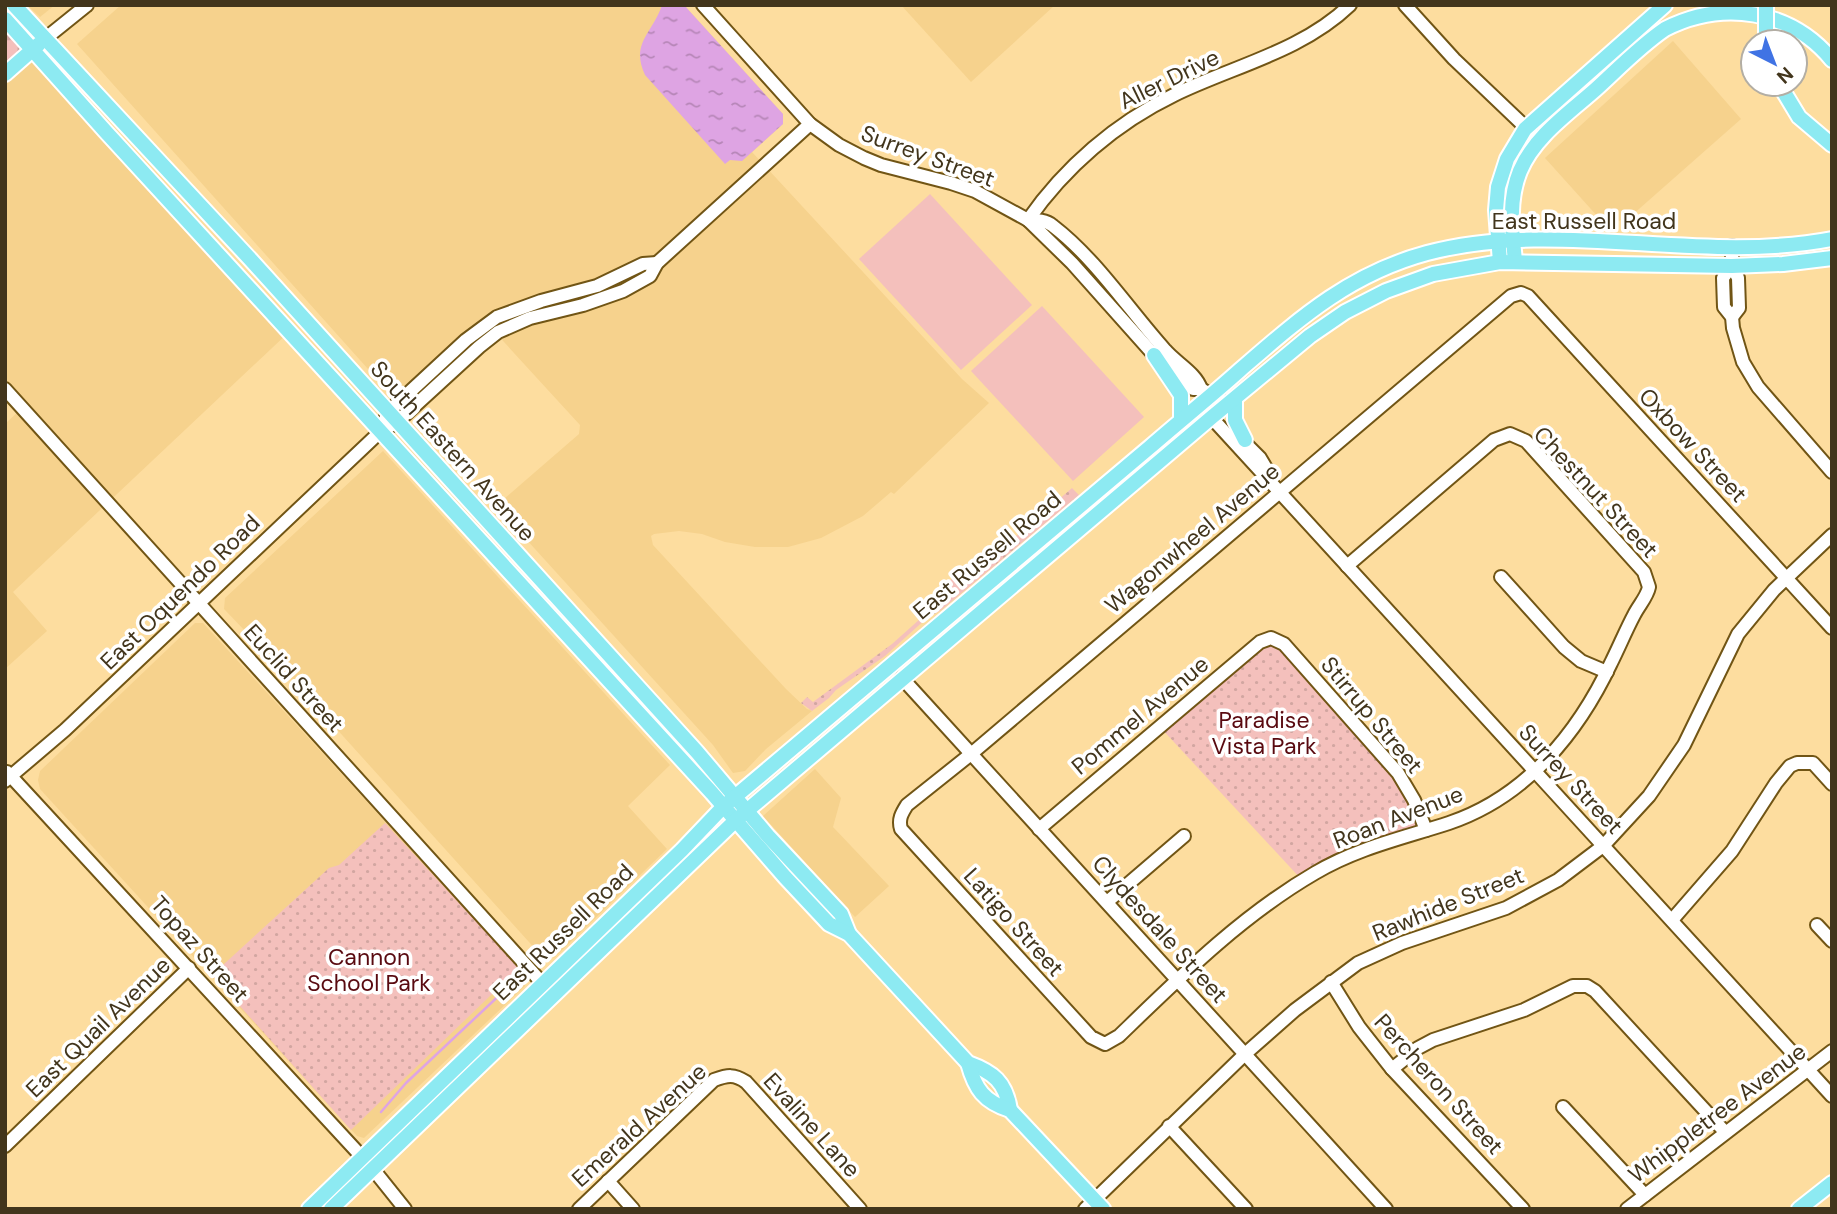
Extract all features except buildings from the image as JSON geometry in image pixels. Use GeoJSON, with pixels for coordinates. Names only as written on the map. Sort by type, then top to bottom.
{"type":"FeatureCollection","features":[{"type":"Feature","properties":{"kind":"main road","name":"South Eastern Avenue"},"geometry":{"type":"LineString","coordinates":[[14,5],[558,598],[829,924],[849,934],[968,1063],[987,1070],[1001,1085],[1007,1093],[1010,1110],[1094,1206]]}},
{"type":"Feature","properties":{"kind":"main road"},"geometry":{"type":"LineString","coordinates":[[1638,27],[1657,5]]}},
{"type":"Feature","properties":{"kind":"main road"},"geometry":{"type":"LineString","coordinates":[[1500,262],[1496,210],[1498,187],[1507,159],[1525,129],[1665,5]]}},
{"type":"Feature","properties":{"kind":"main road"},"geometry":{"type":"LineString","coordinates":[[1766,5],[1766,28]]}},
{"type":"Feature","properties":{"kind":"main road"},"geometry":{"type":"LineString","coordinates":[[1516,261],[1513,239],[1514,192],[1521,169],[1539,140],[1665,29],[1689,16],[1710,10],[1751,9],[1791,24],[1806,34],[1832,60]]}},
{"type":"Feature","properties":{"kind":"main road","name":"South Eastern Avenue"},"geometry":{"type":"LineString","coordinates":[[5,19],[548,613],[729,801]]}},
{"type":"Feature","properties":{"kind":"main road"},"geometry":{"type":"LineString","coordinates":[[5,74],[46,38]]}},
{"type":"Feature","properties":{"kind":"main road"},"geometry":{"type":"LineString","coordinates":[[1787,98],[1799,117],[1832,145]]}},
{"type":"Feature","properties":{"kind":"main road","name":"East Russell Road"},"geometry":{"type":"LineString","coordinates":[[309,1209],[729,801],[1200,405],[1206,392],[1308,312],[1356,281],[1424,254],[1513,239],[1776,246],[1832,239]]}},
{"type":"Feature","properties":{"kind":"main road","name":"East Russell Road"},"geometry":{"type":"LineString","coordinates":[[331,1209],[741,815],[976,616],[1217,422],[1232,402],[1310,336],[1366,301],[1433,274],[1500,262],[1732,266],[1832,258]]}},
{"type":"Feature","properties":{"kind":"main road"},"geometry":{"type":"LineString","coordinates":[[1154,355],[1181,395],[1181,420]]}},
{"type":"Feature","properties":{"kind":"main road"},"geometry":{"type":"LineString","coordinates":[[1232,402],[1245,440]]}},
{"type":"Feature","properties":{"kind":"main road"},"geometry":{"type":"LineString","coordinates":[[548,613],[558,598]]}},
{"type":"Feature","properties":{"kind":"main road"},"geometry":{"type":"LineString","coordinates":[[965,603],[976,616]]}},
{"type":"Feature","properties":{"kind":"main road"},"geometry":{"type":"LineString","coordinates":[[569,958],[580,970]]}},
{"type":"Feature","properties":{"kind":"main road"},"geometry":{"type":"LineString","coordinates":[[324,1209],[354,1177],[362,1164],[362,1157]]}},
{"type":"Feature","properties":{"kind":"main road"},"geometry":{"type":"LineString","coordinates":[[1802,1208],[1832,1183]]}},
{"type":"Feature","properties":{"kind":"street"},"geometry":{"type":"LineString","coordinates":[[46,38],[87,5]]}},
{"type":"Feature","properties":{"kind":"street","name":"Surrey Street"},"geometry":{"type":"LineString","coordinates":[[703,5],[810,124],[839,145],[864,158],[975,191],[1028,220],[1072,263],[1154,355],[1193,389],[1232,402]]}},
{"type":"Feature","properties":{"kind":"street","name":"Aller Drive"},"geometry":{"type":"LineString","coordinates":[[1028,220],[1055,186],[1089,152],[1135,116],[1174,95],[1304,39],[1325,27],[1350,5]]}},
{"type":"Feature","properties":{"kind":"street"},"geometry":{"type":"LineString","coordinates":[[1405,5],[1454,59],[1539,140]]}},
{"type":"Feature","properties":{"kind":"street","name":"East Oquendo Road"},"geometry":{"type":"LineString","coordinates":[[7,776],[40,752],[200,604],[237,565],[392,418],[479,347],[498,332],[530,318],[583,305],[623,291],[649,276],[657,263],[810,124]]}},
{"type":"Feature","properties":{"kind":"street","name":"Surrey Street"},"geometry":{"type":"LineString","coordinates":[[1028,220],[1051,224],[1066,237],[1170,355],[1198,380],[1206,392]]}},
{"type":"Feature","properties":{"kind":"street"},"geometry":{"type":"LineString","coordinates":[[1732,246],[1732,266],[1738,278],[1739,308],[1732,317],[1739,353],[1758,387],[1832,472]]}},
{"type":"Feature","properties":{"kind":"street","name":"Wagonwheel Avenue"},"geometry":{"type":"LineString","coordinates":[[899,822],[907,805],[971,754],[1505,300],[1521,293]]}},
{"type":"Feature","properties":{"kind":"street","name":"Oxbow Street"},"geometry":{"type":"LineString","coordinates":[[1521,293],[1528,296],[1832,628]]}},
{"type":"Feature","properties":{"kind":"street"},"geometry":{"type":"LineString","coordinates":[[1105,301],[1117,302],[1141,328],[1150,333]]}},
{"type":"Feature","properties":{"kind":"street","name":"Euclid Street"},"geometry":{"type":"LineString","coordinates":[[5,389],[554,995]]}},
{"type":"Feature","properties":{"kind":"street","name":"Surrey Street"},"geometry":{"type":"LineString","coordinates":[[1200,405],[1832,1096]]}},
{"type":"Feature","properties":{"kind":"street","name":"Surrey Street"},"geometry":{"type":"LineString","coordinates":[[1217,422],[1245,440],[1260,457],[1280,491]]}},
{"type":"Feature","properties":{"kind":"street","name":"Chestnut Street"},"geometry":{"type":"LineString","coordinates":[[1347,566],[1494,440],[1510,434],[1526,441],[1644,572],[1648,583]]}},
{"type":"Feature","properties":{"kind":"street","name":"Rawhide Street"},"geometry":{"type":"LineString","coordinates":[[1094,1206],[1169,1126],[1245,1054],[1331,982],[1358,963],[1402,943],[1476,920],[1532,896],[1567,874],[1603,846],[1649,796],[1684,746],[1738,634],[1787,578],[1832,535]]}},
{"type":"Feature","properties":{"kind":"street"},"geometry":{"type":"LineString","coordinates":[[1501,577],[1564,647],[1581,661],[1607,672]]}},
{"type":"Feature","properties":{"kind":"street","name":"Roan Avenue"},"geometry":{"type":"LineString","coordinates":[[1105,1044],[1119,1035],[1236,927],[1275,896],[1317,871],[1380,843],[1453,822],[1489,803],[1535,771],[1571,733],[1588,709],[1648,591],[1648,583]]}},
{"type":"Feature","properties":{"kind":"street","name":"Pommel Avenue"},"geometry":{"type":"LineString","coordinates":[[1039,829],[1260,642],[1271,638]]}},
{"type":"Feature","properties":{"kind":"street","name":"Stirrup Street"},"geometry":{"type":"LineString","coordinates":[[1271,638],[1284,644],[1398,773],[1414,800],[1426,830]]}},
{"type":"Feature","properties":{"kind":"street","name":"Clydesdale Street"},"geometry":{"type":"LineString","coordinates":[[902,678],[1386,1209]]}},
{"type":"Feature","properties":{"kind":"street"},"geometry":{"type":"LineString","coordinates":[[1672,920],[1732,851],[1790,766],[1813,763],[1832,784]]}},
{"type":"Feature","properties":{"kind":"street","name":"Topaz Street"},"geometry":{"type":"LineString","coordinates":[[7,776],[189,968],[362,1157]]}},
{"type":"Feature","properties":{"kind":"street","name":"Latigo Street"},"geometry":{"type":"LineString","coordinates":[[899,822],[901,829],[1091,1037],[1105,1044]]}},
{"type":"Feature","properties":{"kind":"street"},"geometry":{"type":"LineString","coordinates":[[1107,902],[1184,836]]}},
{"type":"Feature","properties":{"kind":"street"},"geometry":{"type":"LineString","coordinates":[[1817,925],[1832,941]]}},
{"type":"Feature","properties":{"kind":"street","name":"East Quail Avenue"},"geometry":{"type":"LineString","coordinates":[[5,1146],[189,968]]}},
{"type":"Feature","properties":{"kind":"street","name":"Percheron Street"},"geometry":{"type":"LineString","coordinates":[[1331,982],[1359,1027],[1392,1069],[1523,1209]]}},
{"type":"Feature","properties":{"kind":"street"},"geometry":{"type":"LineString","coordinates":[[1392,1069],[1418,1048],[1433,1041],[1524,1010],[1573,986],[1587,986],[1725,1132]]}},
{"type":"Feature","properties":{"kind":"street","name":"Whippletree Avenue"},"geometry":{"type":"LineString","coordinates":[[1627,1209],[1832,1051]]}},
{"type":"Feature","properties":{"kind":"street","name":"Emerald Avenue"},"geometry":{"type":"LineString","coordinates":[[579,1209],[714,1080],[729,1074]]}},
{"type":"Feature","properties":{"kind":"street","name":"Evaline Lane"},"geometry":{"type":"LineString","coordinates":[[729,1074],[746,1082],[860,1209]]}},
{"type":"Feature","properties":{"kind":"street"},"geometry":{"type":"LineString","coordinates":[[1563,1107],[1644,1195]]}},
{"type":"Feature","properties":{"kind":"street"},"geometry":{"type":"LineString","coordinates":[[1169,1126],[1246,1209]]}},
{"type":"Feature","properties":{"kind":"street"},"geometry":{"type":"LineString","coordinates":[[373,1169],[405,1209]]}},
{"type":"Feature","properties":{"kind":"street"},"geometry":{"type":"LineString","coordinates":[[608,1181],[633,1209]]}},
{"type":"Feature","properties":{"kind":"shaded area"},"geometry":{"type":"Polygon","coordinates":[[[27,5],[55,5],[40,17],[27,5]]]}},
{"type":"Feature","properties":{"kind":"shaded area"},"geometry":{"type":"Polygon","coordinates":[[[121,5],[684,5],[783,114],[783,124],[752,152],[962,379],[989,403],[894,494],[891,492],[863,516],[821,538],[788,547],[755,547],[679,531],[651,536],[653,545],[786,689],[812,711],[766,749],[745,771],[733,773],[713,745],[496,506],[579,434],[580,425],[482,318],[394,398],[77,44],[121,5]]]}},
{"type":"Feature","properties":{"kind":"shaded area"},"geometry":{"type":"Polygon","coordinates":[[[901,5],[1055,5],[971,82],[901,5]]]}},
{"type":"Feature","properties":{"kind":"shaded area"},"geometry":{"type":"Polygon","coordinates":[[[1673,41],[1741,119],[1631,216],[1611,224],[1599,218],[1545,158],[1673,41]]]}},
{"type":"Feature","properties":{"kind":"shaded area"},"geometry":{"type":"Polygon","coordinates":[[[33,50],[289,332],[13,592],[47,631],[5,669],[5,424],[22,408],[5,389],[5,74],[33,50]]]}},
{"type":"Feature","properties":{"kind":"shaded area"},"geometry":{"type":"Polygon","coordinates":[[[383,451],[670,765],[628,806],[667,849],[554,958],[544,947],[538,952],[296,684],[224,609],[225,598],[383,451]]]}},
{"type":"Feature","properties":{"kind":"shaded area"},"geometry":{"type":"Polygon","coordinates":[[[195,623],[203,623],[526,975],[525,986],[364,1138],[357,1136],[40,789],[40,771],[195,623]]]}},
{"type":"Feature","properties":{"kind":"shaded area"},"geometry":{"type":"Polygon","coordinates":[[[815,769],[841,798],[833,827],[889,886],[855,917],[763,816],[815,769]]]}},
{"type":"Feature","properties":{"kind":"green space"},"geometry":{"type":"Polygon","coordinates":[[[5,22],[33,50],[5,74],[5,22]]]}},
{"type":"Feature","properties":{"kind":"green space"},"geometry":{"type":"Polygon","coordinates":[[[930,194],[1032,305],[961,370],[859,259],[930,194]]]}},
{"type":"Feature","properties":{"kind":"green space"},"geometry":{"type":"Polygon","coordinates":[[[1042,306],[1144,417],[1073,481],[971,371],[1042,306]]]}},
{"type":"Feature","properties":{"kind":"green space"},"geometry":{"type":"Polygon","coordinates":[[[1072,488],[1079,495],[940,611],[928,617],[885,656],[836,690],[812,711],[801,703],[807,697],[813,702],[892,644],[939,602],[934,595],[956,575],[963,582],[1072,488]]]}},
{"type":"Feature","properties":{"kind":"green space","name":"Paradise Vista Park"},"geometry":{"type":"Polygon","coordinates":[[[1262,640],[1276,640],[1381,755],[1408,795],[1421,831],[1301,879],[1159,726],[1262,640]]]}},
{"type":"Feature","properties":{"kind":"green space","name":"Cannon School Park"},"geometry":{"type":"Polygon","coordinates":[[[385,823],[519,968],[351,1130],[212,975],[329,868],[339,865],[385,823]]]}},
{"type":"Feature","properties":{"kind":"water"},"geometry":{"type":"Polygon","coordinates":[[[662,5],[684,5],[783,114],[783,124],[742,161],[730,160],[725,164],[645,75],[641,64],[641,46],[662,5]]]}},
{"type":"Feature","properties":{"kind":"waterway"},"geometry":{"type":"LineString","coordinates":[[381,1112],[406,1083],[522,974]]}}]}
